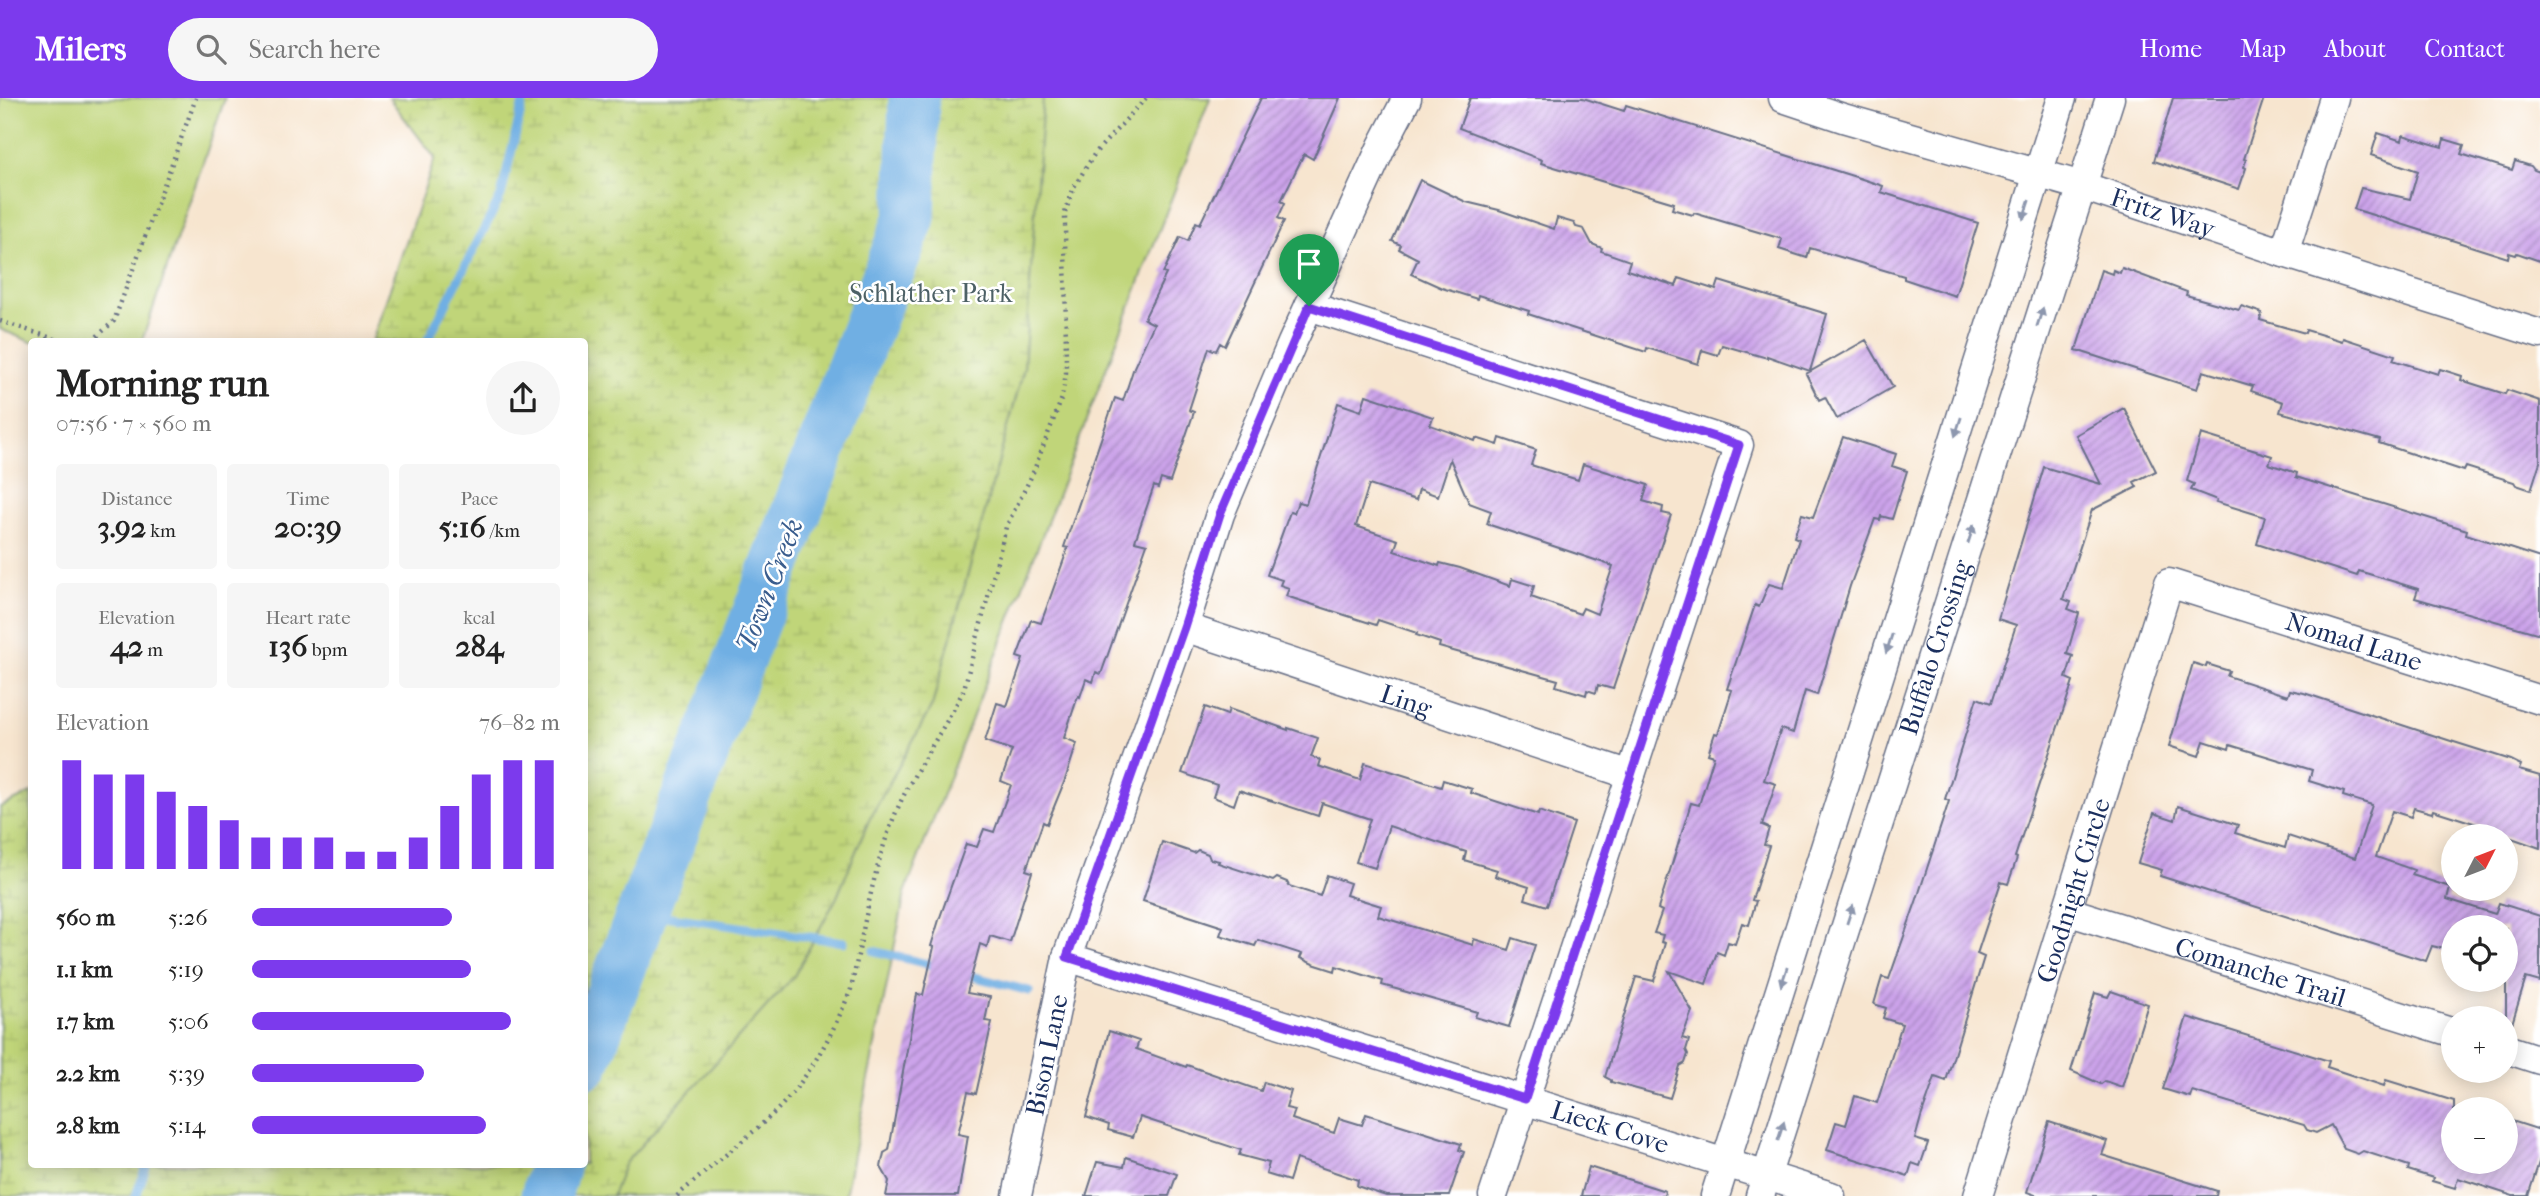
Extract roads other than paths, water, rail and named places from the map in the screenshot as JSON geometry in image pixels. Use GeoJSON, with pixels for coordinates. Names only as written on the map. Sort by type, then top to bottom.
{"type":"FeatureCollection","features":[{"type":"Feature","properties":{"kind":"street","name":"Bison Lane"},"geometry":{"type":"LineString","coordinates":[[1017,1196],[1067,957],[1184,627],[1220,514],[1309,306],[1382,146],[1407,98]]}},
{"type":"Feature","properties":{"kind":"street","name":"Fritz Way"},"geometry":{"type":"LineString","coordinates":[[1783,98],[1846,108],[2284,253],[2540,334]]}},
{"type":"Feature","properties":{"kind":"street","name":"Buffalo Crossing"},"geometry":{"type":"LineString","coordinates":[[1715,1196],[2062,98]]}},
{"type":"Feature","properties":{"kind":"street","name":"Buffalo Crossing"},"geometry":{"type":"LineString","coordinates":[[1764,1186],[2110,98]]}},
{"type":"Feature","properties":{"kind":"street"},"geometry":{"type":"LineString","coordinates":[[2284,253],[2334,98]]}},
{"type":"Feature","properties":{"kind":"street"},"geometry":{"type":"LineString","coordinates":[[1309,306],[1739,445],[1493,1196]]}},
{"type":"Feature","properties":{"kind":"street","name":"Nomad Lane"},"geometry":{"type":"LineString","coordinates":[[2169,583],[2540,700]]}},
{"type":"Feature","properties":{"kind":"street","name":"Goodnight Circle"},"geometry":{"type":"LineString","coordinates":[[1978,1196],[2169,583]]}},
{"type":"Feature","properties":{"kind":"street","name":"Ling"},"geometry":{"type":"LineString","coordinates":[[1184,627],[1630,775]]}},
{"type":"Feature","properties":{"kind":"street","name":"Comanche Trail"},"geometry":{"type":"LineString","coordinates":[[2067,911],[2441,1029]]}},
{"type":"Feature","properties":{"kind":"street","name":"Lieck Cove"},"geometry":{"type":"LineString","coordinates":[[1067,957],[1725,1162],[1764,1186],[1830,1196]]}},
{"type":"Feature","properties":{"kind":"street"},"geometry":{"type":"LineString","coordinates":[[2518,1053],[2540,1060]]}},
{"type":"Feature","properties":{"kind":"waterway"},"geometry":{"type":"LineString","coordinates":[[429,338],[501,196],[524,98]]}},
{"type":"Feature","properties":{"kind":"waterway","name":"Town Creek"},"geometry":{"type":"LineString","coordinates":[[588,1054],[910,217],[914,98]]}},
{"type":"Feature","properties":{"kind":"waterway"},"geometry":{"type":"LineString","coordinates":[[643,913],[844,942]]}},
{"type":"Feature","properties":{"kind":"waterway"},"geometry":{"type":"LineString","coordinates":[[874,951],[940,967]]}},
{"type":"Feature","properties":{"kind":"waterway"},"geometry":{"type":"LineString","coordinates":[[960,973],[1029,991]]}},
{"type":"Feature","properties":{"kind":"waterway"},"geometry":{"type":"LineString","coordinates":[[136,1196],[146,1168]]}},
{"type":"Feature","properties":{"kind":"waterway","name":"Town Creek"},"geometry":{"type":"LineString","coordinates":[[546,1196],[554,1168]]}},
{"type":"Feature","properties":{"kind":"park label","name":"Schlather Park"},"geometry":{"type":"Point","coordinates":[931,293]}}]}
